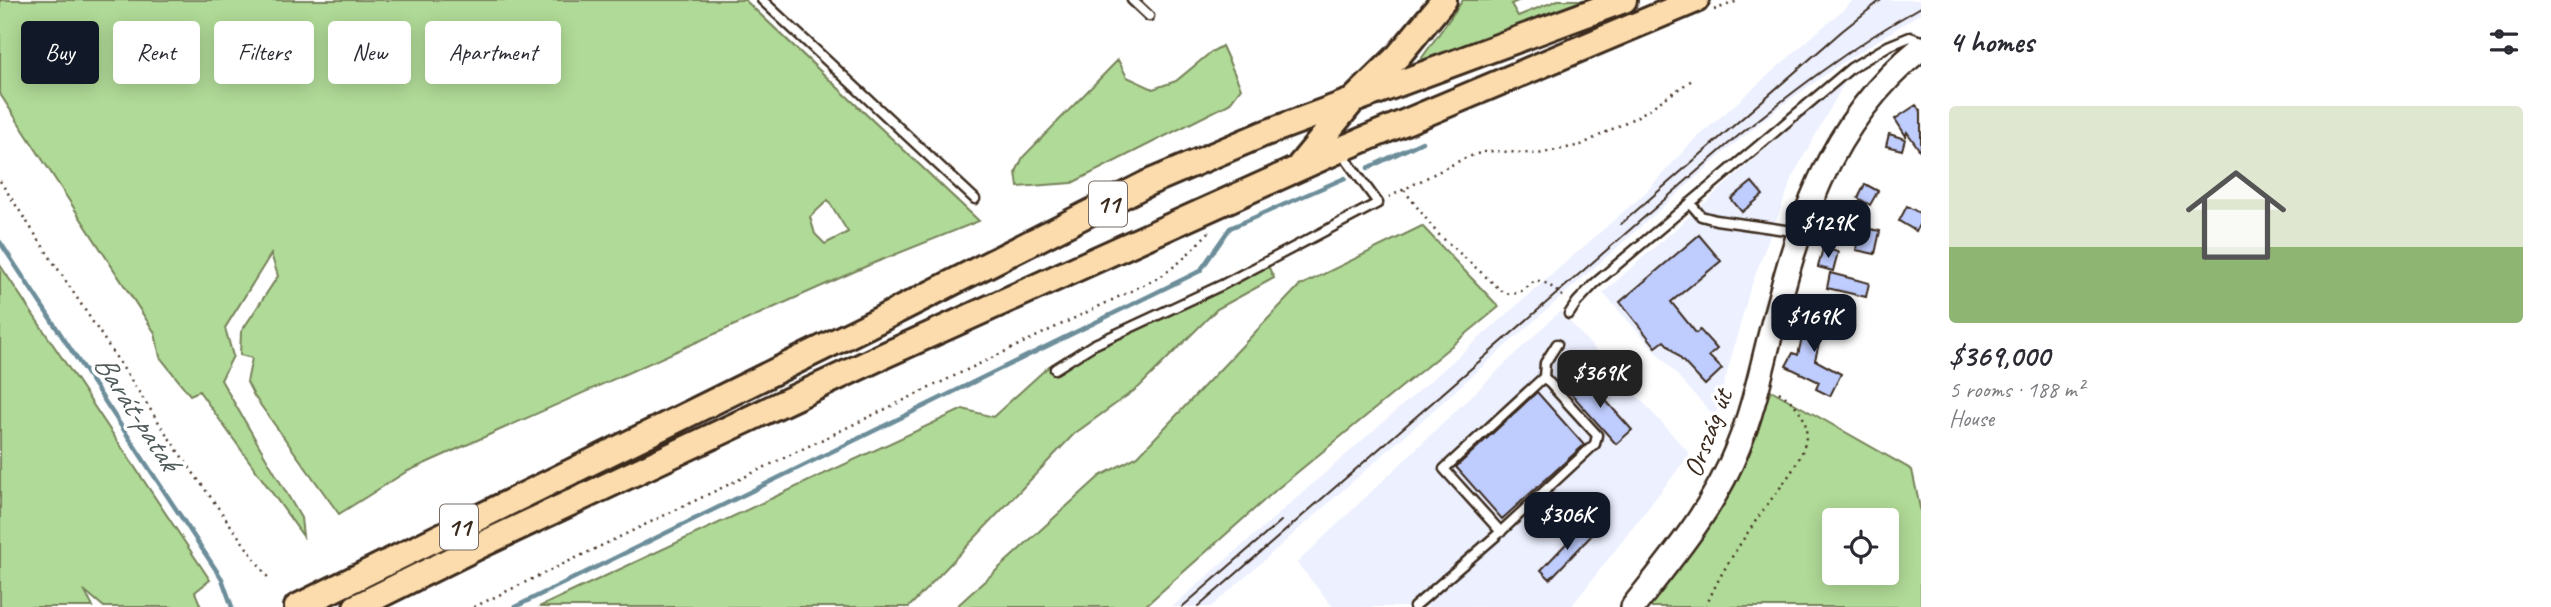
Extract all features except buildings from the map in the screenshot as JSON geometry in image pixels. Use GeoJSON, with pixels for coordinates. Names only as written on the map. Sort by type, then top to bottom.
{"type":"FeatureCollection","features":[{"type":"Feature","properties":{"kind":"main road","name":"11"},"geometry":{"type":"LineString","coordinates":[[297,607],[869,325],[1149,183],[1263,134],[1624,0]]}},
{"type":"Feature","properties":{"kind":"main road","name":"11"},"geometry":{"type":"LineString","coordinates":[[356,607],[481,545],[860,367],[1339,150],[1696,0]]}},
{"type":"Feature","properties":{"kind":"main road"},"geometry":{"type":"LineString","coordinates":[[1296,170],[1355,99],[1398,56],[1443,1]]}},
{"type":"Feature","properties":{"kind":"main road","name":"Ország út"},"geometry":{"type":"LineString","coordinates":[[1633,607],[1686,540],[1718,490],[1739,445],[1798,232],[1814,189],[1849,125],[1887,78],[1921,48]]}},
{"type":"Feature","properties":{"kind":"lane"},"geometry":{"type":"LineString","coordinates":[[762,0],[975,200]]}},
{"type":"Feature","properties":{"kind":"lane"},"geometry":{"type":"LineString","coordinates":[[1132,0],[1149,16]]}},
{"type":"Feature","properties":{"kind":"lane"},"geometry":{"type":"LineString","coordinates":[[1569,314],[1594,284],[1851,68],[1888,46],[1910,37],[1921,41]]}},
{"type":"Feature","properties":{"kind":"lane"},"geometry":{"type":"LineString","coordinates":[[1055,369],[1093,345],[1222,285],[1378,203],[1339,150]]}},
{"type":"Feature","properties":{"kind":"lane"},"geometry":{"type":"LineString","coordinates":[[1690,203],[1701,216],[1798,232]]}},
{"type":"Feature","properties":{"kind":"lane"},"geometry":{"type":"LineString","coordinates":[[1501,531],[1444,469],[1544,377],[1545,363],[1557,344]]}},
{"type":"Feature","properties":{"kind":"lane"},"geometry":{"type":"LineString","coordinates":[[1414,607],[1595,444],[1597,435],[1544,377]]}},
{"type":"Feature","properties":{"kind":"path"},"geometry":{"type":"LineString","coordinates":[[1378,203],[1465,158],[1483,152],[1495,150],[1538,154],[1581,145],[1640,115],[1695,78]]}},
{"type":"Feature","properties":{"kind":"path"},"geometry":{"type":"LineString","coordinates":[[0,181],[177,450],[269,579]]}},
{"type":"Feature","properties":{"kind":"path"},"geometry":{"type":"LineString","coordinates":[[1404,190],[1437,233],[1503,292],[1510,295],[1519,293],[1536,280],[1548,284],[1560,294]]}},
{"type":"Feature","properties":{"kind":"path"},"geometry":{"type":"LineString","coordinates":[[474,607],[1160,277],[1181,261],[1211,230]]}},
{"type":"Feature","properties":{"kind":"path"},"geometry":{"type":"LineString","coordinates":[[1706,607],[1722,574],[1757,518],[1799,462],[1804,449],[1806,433],[1800,408],[1780,392],[1758,382]]}},
{"type":"Feature","properties":{"kind":"shaded area"},"geometry":{"type":"Polygon","coordinates":[[[1854,0],[1921,0],[1921,13],[1778,108],[1725,152],[1211,607],[1172,607],[1645,193],[1691,143],[1854,0]]]}},
{"type":"Feature","properties":{"kind":"shaded area"},"geometry":{"type":"Polygon","coordinates":[[[1848,76],[1794,174],[1749,292],[1715,417],[1603,293],[1848,76]]]}},
{"type":"Feature","properties":{"kind":"shaded area"},"geometry":{"type":"Polygon","coordinates":[[[1560,311],[1690,454],[1571,607],[1333,607],[1297,563],[1560,311]]]}},
{"type":"Feature","properties":{"kind":"green space"},"geometry":{"type":"Polygon","coordinates":[[[0,0],[745,0],[979,221],[869,265],[406,472],[339,514],[254,396],[247,382],[252,358],[240,355],[241,332],[278,276],[271,254],[225,328],[233,356],[221,380],[301,518],[303,536],[199,391],[190,395],[160,357],[155,333],[0,94],[0,0]],[[828,200],[810,217],[815,234],[825,244],[848,232],[828,200]]]}},
{"type":"Feature","properties":{"kind":"green space"},"geometry":{"type":"Polygon","coordinates":[[[1463,0],[1520,0],[1511,4],[1518,16],[1558,0],[1590,0],[1421,68],[1419,62],[1463,0]]]}},
{"type":"Feature","properties":{"kind":"green space"},"geometry":{"type":"Polygon","coordinates":[[[1222,46],[1241,88],[1229,104],[1072,183],[1018,187],[1016,172],[1023,157],[1118,60],[1127,77],[1153,89],[1176,81],[1222,46]]]}},
{"type":"Feature","properties":{"kind":"green space"},"geometry":{"type":"Polygon","coordinates":[[[1422,226],[1499,307],[1277,489],[1144,607],[956,607],[1100,476],[1138,456],[1299,286],[1422,226]]]}},
{"type":"Feature","properties":{"kind":"green space"},"geometry":{"type":"Polygon","coordinates":[[[1267,264],[1274,278],[1217,309],[1139,387],[1074,434],[909,607],[539,607],[963,409],[993,417],[1049,366],[1267,264]]]}},
{"type":"Feature","properties":{"kind":"green space"},"geometry":{"type":"Polygon","coordinates":[[[0,265],[210,580],[195,592],[201,607],[104,607],[84,590],[93,607],[0,607],[0,265]]]}},
{"type":"Feature","properties":{"kind":"green space"},"geometry":{"type":"Polygon","coordinates":[[[1771,390],[1912,470],[1921,513],[1921,607],[1647,607],[1716,515],[1771,390]]]}},
{"type":"Feature","properties":{"kind":"waterway"},"geometry":{"type":"LineString","coordinates":[[1368,168],[1422,142]]}},
{"type":"Feature","properties":{"kind":"waterway"},"geometry":{"type":"LineString","coordinates":[[515,607],[1200,271],[1230,228],[1345,178]]}},
{"type":"Feature","properties":{"kind":"waterway","name":"Barát-patak"},"geometry":{"type":"LineString","coordinates":[[0,242],[222,579],[232,607]]}},
{"type":"Feature","properties":{"kind":"tram line"},"geometry":{"type":"LineString","coordinates":[[1621,224],[1881,0]]}},
{"type":"Feature","properties":{"kind":"tram line"},"geometry":{"type":"LineString","coordinates":[[1198,607],[1727,145],[1821,72],[1921,7]]}},
{"type":"Feature","properties":{"kind":"tram line"},"geometry":{"type":"LineString","coordinates":[[1182,607],[1281,521]]}}]}
